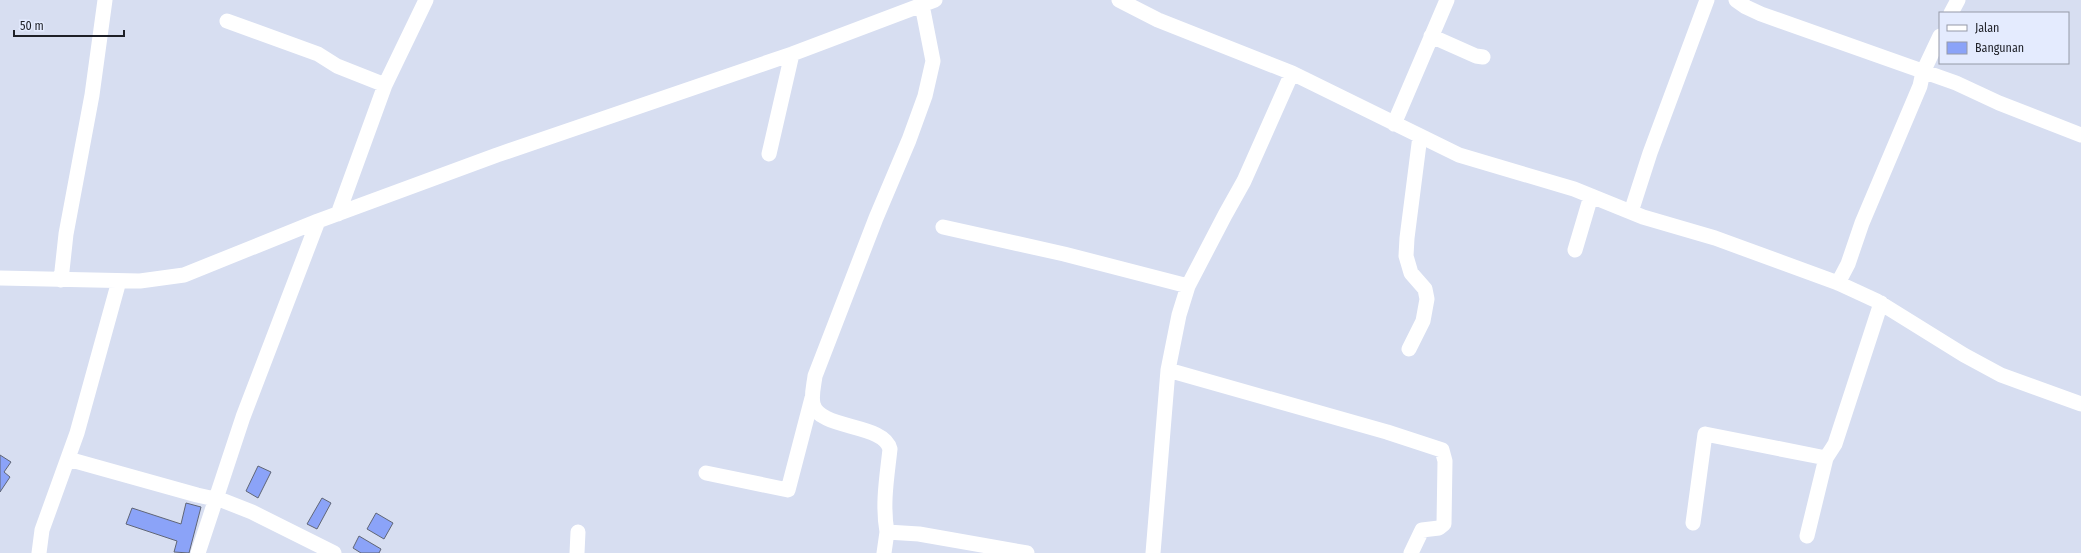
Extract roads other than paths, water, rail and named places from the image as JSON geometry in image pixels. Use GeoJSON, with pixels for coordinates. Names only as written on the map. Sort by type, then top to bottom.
{"type":"FeatureCollection","features":[{"type":"Feature","properties":{"kind":"street"},"geometry":{"type":"LineString","coordinates":[[61,280],[66,234],[92,95],[105,0]]}},
{"type":"Feature","properties":{"kind":"street"},"geometry":{"type":"LineString","coordinates":[[338,214],[385,85],[426,0]]}},
{"type":"Feature","properties":{"kind":"street"},"geometry":{"type":"LineString","coordinates":[[1119,0],[1158,20],[1292,73],[1459,155],[1591,196],[1631,212],[1716,238],[1838,283],[1881,303],[1964,355],[2001,375],[2081,404]]}},
{"type":"Feature","properties":{"kind":"street"},"geometry":{"type":"LineString","coordinates":[[1394,124],[1447,0]]}},
{"type":"Feature","properties":{"kind":"street"},"geometry":{"type":"LineString","coordinates":[[1631,212],[1650,153],[1707,0]]}},
{"type":"Feature","properties":{"kind":"street"},"geometry":{"type":"LineString","coordinates":[[1736,0],[1746,8],[1761,14],[1956,83],[1998,103],[2081,135]]}},
{"type":"Feature","properties":{"kind":"street"},"geometry":{"type":"LineString","coordinates":[[1952,12],[1958,0]]}},
{"type":"Feature","properties":{"kind":"street"},"geometry":{"type":"LineString","coordinates":[[0,278],[140,281],[184,274],[318,221],[497,155],[792,54],[928,3],[933,61],[925,96],[815,376],[812,398],[788,490],[706,473]]}},
{"type":"Feature","properties":{"kind":"street"},"geometry":{"type":"LineString","coordinates":[[227,21],[318,54],[337,66],[385,85]]}},
{"type":"Feature","properties":{"kind":"street"},"geometry":{"type":"LineString","coordinates":[[1431,36],[1476,56],[1483,57]]}},
{"type":"Feature","properties":{"kind":"street"},"geometry":{"type":"LineString","coordinates":[[1838,283],[1848,264],[1862,224],[1920,86],[1923,72],[1939,38]]}},
{"type":"Feature","properties":{"kind":"street"},"geometry":{"type":"LineString","coordinates":[[769,154],[792,54]]}},
{"type":"Feature","properties":{"kind":"street"},"geometry":{"type":"LineString","coordinates":[[1153,553],[1168,370],[1179,315],[1188,286],[1244,182],[1292,73]]}},
{"type":"Feature","properties":{"kind":"street"},"geometry":{"type":"LineString","coordinates":[[1409,349],[1423,321],[1427,299],[1425,289],[1411,273],[1406,256],[1420,136]]}},
{"type":"Feature","properties":{"kind":"street"},"geometry":{"type":"LineString","coordinates":[[1575,250],[1591,196]]}},
{"type":"Feature","properties":{"kind":"street"},"geometry":{"type":"LineString","coordinates":[[198,553],[243,417],[318,221]]}},
{"type":"Feature","properties":{"kind":"street"},"geometry":{"type":"LineString","coordinates":[[943,227],[1064,254],[1188,286]]}},
{"type":"Feature","properties":{"kind":"street"},"geometry":{"type":"LineString","coordinates":[[39,553],[42,530],[77,433],[119,281]]}},
{"type":"Feature","properties":{"kind":"street"},"geometry":{"type":"LineString","coordinates":[[1808,536],[1826,458],[1835,444],[1881,303]]}},
{"type":"Feature","properties":{"kind":"street"},"geometry":{"type":"LineString","coordinates":[[1168,370],[1374,428],[1442,450],[1445,461],[1444,524],[1439,528],[1422,530],[1411,553]]}},
{"type":"Feature","properties":{"kind":"street"},"geometry":{"type":"LineString","coordinates":[[812,398],[816,412],[836,422],[871,432],[885,439],[888,443],[890,449],[884,499],[884,520],[887,532],[884,553]]}},
{"type":"Feature","properties":{"kind":"street"},"geometry":{"type":"LineString","coordinates":[[1693,523],[1705,434],[1826,458]]}},
{"type":"Feature","properties":{"kind":"street"},"geometry":{"type":"LineString","coordinates":[[68,459],[197,495],[216,498],[252,512],[334,553]]}},
{"type":"Feature","properties":{"kind":"street"},"geometry":{"type":"LineString","coordinates":[[577,553],[578,532]]}},
{"type":"Feature","properties":{"kind":"street"},"geometry":{"type":"LineString","coordinates":[[887,532],[920,534],[1027,553]]}}]}
